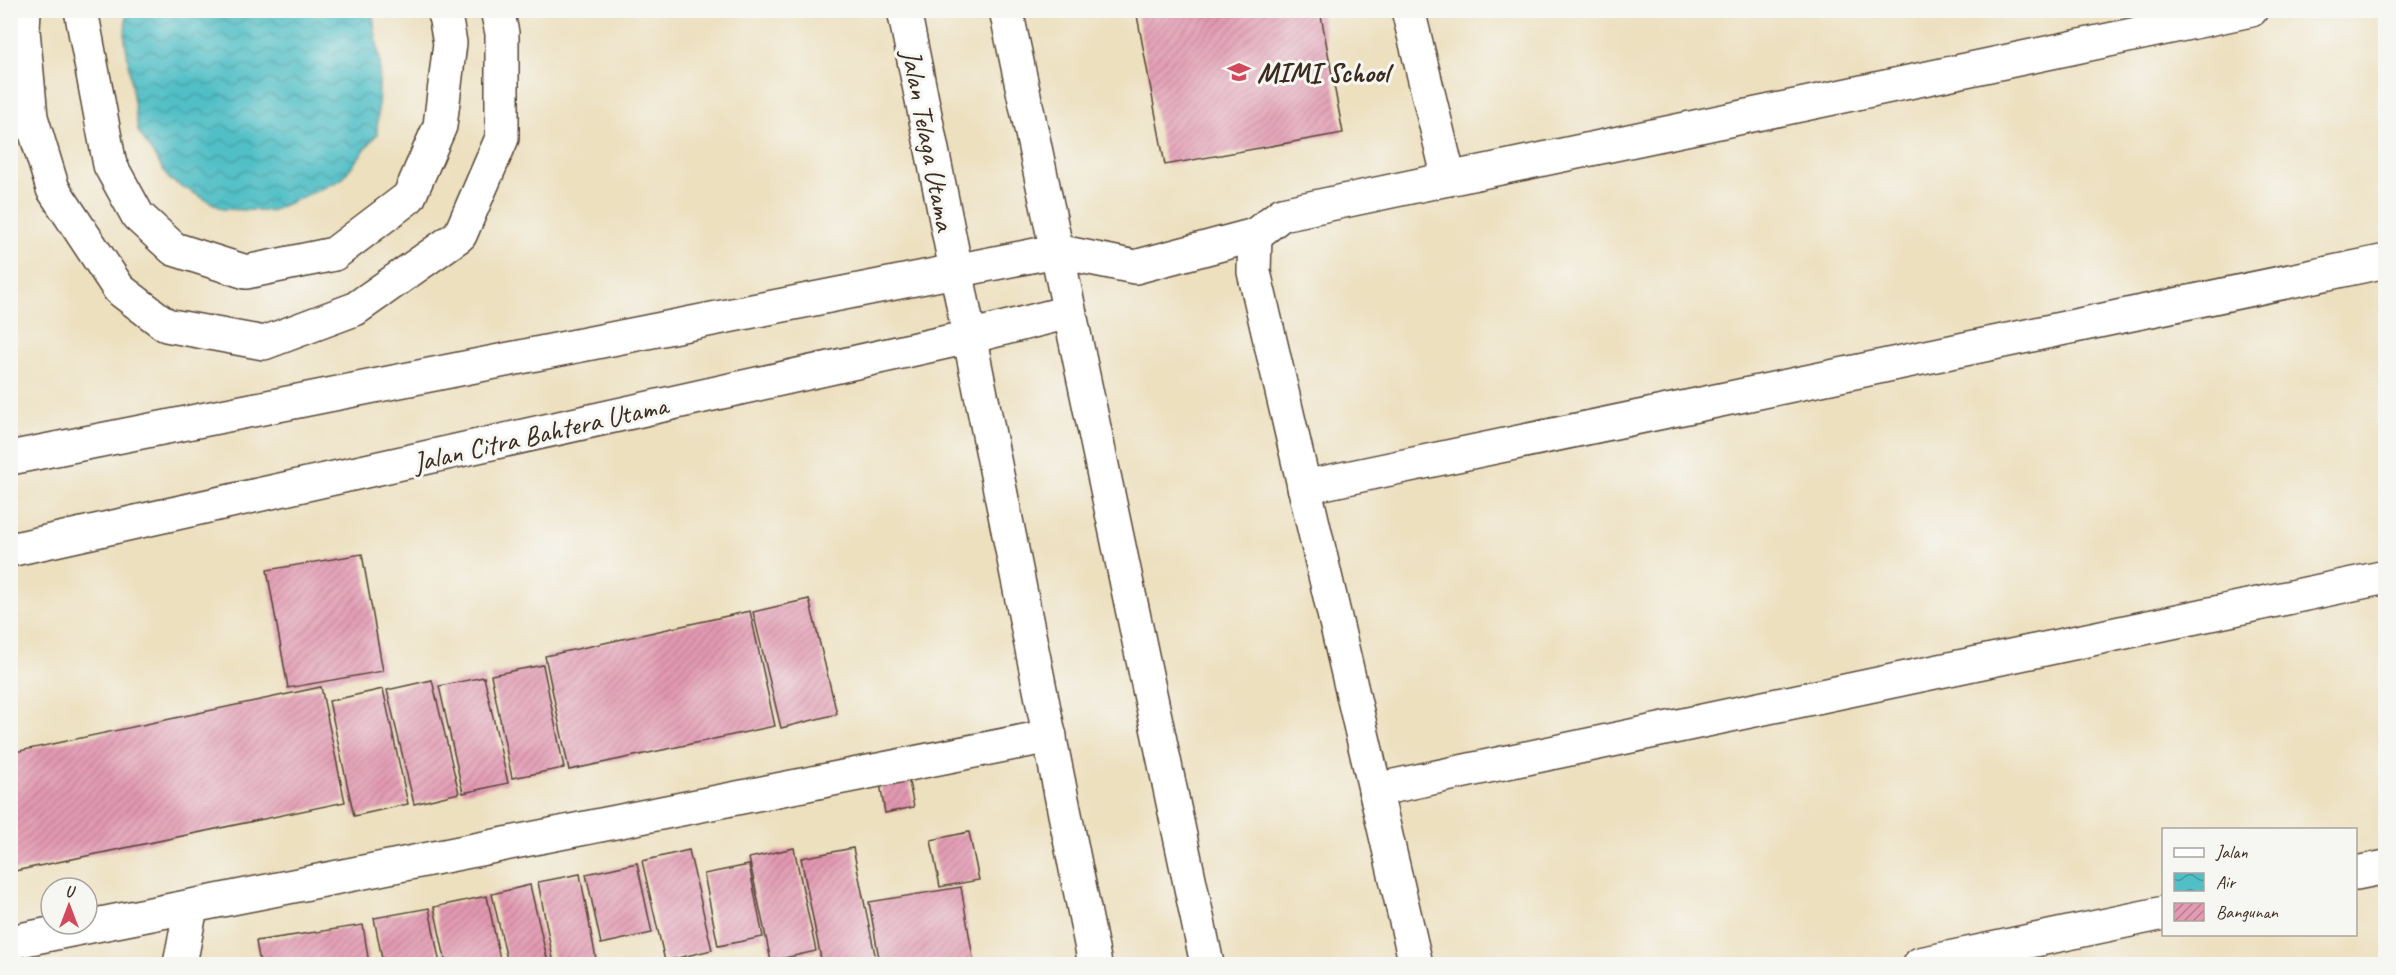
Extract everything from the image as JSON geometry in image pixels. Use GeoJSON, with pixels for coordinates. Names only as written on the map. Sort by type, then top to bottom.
{"type":"FeatureCollection","features":[{"type":"Feature","properties":{"kind":"street"},"geometry":{"type":"LineString","coordinates":[[24,10],[23,30],[31,117],[53,189],[118,289],[166,325],[264,343],[355,309],[460,234],[502,138],[502,33],[497,10]]}},
{"type":"Feature","properties":{"kind":"street"},"geometry":{"type":"LineString","coordinates":[[81,10],[110,165],[138,216],[174,249],[246,272],[334,254],[409,197],[440,126],[450,43],[444,10]]}},
{"type":"Feature","properties":{"kind":"street","name":"Jalan Telaga Utama"},"geometry":{"type":"LineString","coordinates":[[903,10],[1095,964]]}},
{"type":"Feature","properties":{"kind":"street"},"geometry":{"type":"LineString","coordinates":[[1006,10],[1207,964]]}},
{"type":"Feature","properties":{"kind":"street"},"geometry":{"type":"LineString","coordinates":[[1408,10],[1449,179]]}},
{"type":"Feature","properties":{"kind":"street"},"geometry":{"type":"LineString","coordinates":[[10,458],[1056,251],[1135,267],[1255,235],[1282,214],[2251,10]]}},
{"type":"Feature","properties":{"kind":"street"},"geometry":{"type":"LineString","coordinates":[[1255,235],[1254,272],[1416,964]]}},
{"type":"Feature","properties":{"kind":"street"},"geometry":{"type":"LineString","coordinates":[[1304,487],[2385,261]]}},
{"type":"Feature","properties":{"kind":"street","name":"Jalan Citra Bahtera Utama"},"geometry":{"type":"LineString","coordinates":[[10,550],[969,337],[1069,312]]}},
{"type":"Feature","properties":{"kind":"street"},"geometry":{"type":"LineString","coordinates":[[1375,790],[2385,577]]}},
{"type":"Feature","properties":{"kind":"street"},"geometry":{"type":"LineString","coordinates":[[10,942],[191,908],[1050,736]]}},
{"type":"Feature","properties":{"kind":"street"},"geometry":{"type":"LineString","coordinates":[[2357,873],[2385,867]]}},
{"type":"Feature","properties":{"kind":"street"},"geometry":{"type":"LineString","coordinates":[[180,964],[191,908]]}},
{"type":"Feature","properties":{"kind":"street"},"geometry":{"type":"LineString","coordinates":[[1920,964],[2162,913]]}},
{"type":"Feature","properties":{"kind":"water"},"geometry":{"type":"Polygon","coordinates":[[[126,11],[372,11],[380,63],[377,134],[341,180],[271,211],[223,209],[170,180],[138,131],[125,39],[126,11]]]}},
{"type":"Feature","properties":{"kind":"building","name":"MIMI School"},"geometry":{"type":"Polygon","coordinates":[[[1136,10],[1320,10],[1343,133],[1165,165],[1136,10]]]}},
{"type":"Feature","properties":{"kind":"building"},"geometry":{"type":"Polygon","coordinates":[[[362,554],[383,671],[288,688],[267,570],[362,554]]]}},
{"type":"Feature","properties":{"kind":"building"},"geometry":{"type":"Polygon","coordinates":[[[809,599],[837,714],[781,728],[753,612],[809,599]]]}},
{"type":"Feature","properties":{"kind":"building"},"geometry":{"type":"Polygon","coordinates":[[[750,611],[775,726],[569,770],[545,656],[750,611]]]}},
{"type":"Feature","properties":{"kind":"building"},"geometry":{"type":"Polygon","coordinates":[[[543,665],[564,768],[512,778],[491,675],[543,665]]]}},
{"type":"Feature","properties":{"kind":"building"},"geometry":{"type":"Polygon","coordinates":[[[484,677],[508,783],[463,793],[439,686],[484,677]]]}},
{"type":"Feature","properties":{"kind":"building"},"geometry":{"type":"Polygon","coordinates":[[[432,680],[459,793],[414,804],[387,690],[432,680]]]}},
{"type":"Feature","properties":{"kind":"building"},"geometry":{"type":"Polygon","coordinates":[[[321,687],[345,802],[10,872],[10,753],[321,687]]]}},
{"type":"Feature","properties":{"kind":"building"},"geometry":{"type":"Polygon","coordinates":[[[383,689],[408,804],[354,816],[329,701],[383,689]]]}},
{"type":"Feature","properties":{"kind":"building"},"geometry":{"type":"Polygon","coordinates":[[[908,777],[914,807],[885,813],[880,783],[908,777]]]}},
{"type":"Feature","properties":{"kind":"building"},"geometry":{"type":"Polygon","coordinates":[[[969,832],[979,880],[940,887],[931,840],[969,832]]]}},
{"type":"Feature","properties":{"kind":"building"},"geometry":{"type":"Polygon","coordinates":[[[794,848],[816,951],[771,961],[749,858],[794,848]]]}},
{"type":"Feature","properties":{"kind":"building"},"geometry":{"type":"Polygon","coordinates":[[[853,848],[877,964],[822,964],[801,858],[853,848]]]}},
{"type":"Feature","properties":{"kind":"building"},"geometry":{"type":"Polygon","coordinates":[[[689,850],[712,950],[665,961],[642,861],[689,850]]]}},
{"type":"Feature","properties":{"kind":"building"},"geometry":{"type":"Polygon","coordinates":[[[637,863],[652,933],[601,944],[586,874],[637,863]]]}},
{"type":"Feature","properties":{"kind":"building"},"geometry":{"type":"Polygon","coordinates":[[[749,865],[763,937],[718,946],[704,874],[749,865]]]}},
{"type":"Feature","properties":{"kind":"building"},"geometry":{"type":"Polygon","coordinates":[[[580,874],[597,964],[554,964],[538,882],[580,874]]]}},
{"type":"Feature","properties":{"kind":"building"},"geometry":{"type":"Polygon","coordinates":[[[530,885],[547,958],[508,964],[492,894],[530,885]]]}},
{"type":"Feature","properties":{"kind":"building"},"geometry":{"type":"Polygon","coordinates":[[[961,887],[974,964],[880,964],[869,902],[961,887]]]}},
{"type":"Feature","properties":{"kind":"building"},"geometry":{"type":"Polygon","coordinates":[[[487,896],[501,964],[446,964],[434,907],[487,896]]]}},
{"type":"Feature","properties":{"kind":"building"},"geometry":{"type":"Polygon","coordinates":[[[429,908],[440,964],[383,964],[374,918],[429,908]]]}},
{"type":"Feature","properties":{"kind":"building"},"geometry":{"type":"Polygon","coordinates":[[[363,925],[369,964],[260,964],[256,941],[363,925]]]}},
{"type":"Feature","properties":{"kind":"place","name":"MIMI School"},"geometry":{"type":"Point","coordinates":[1239,72]}}]}
